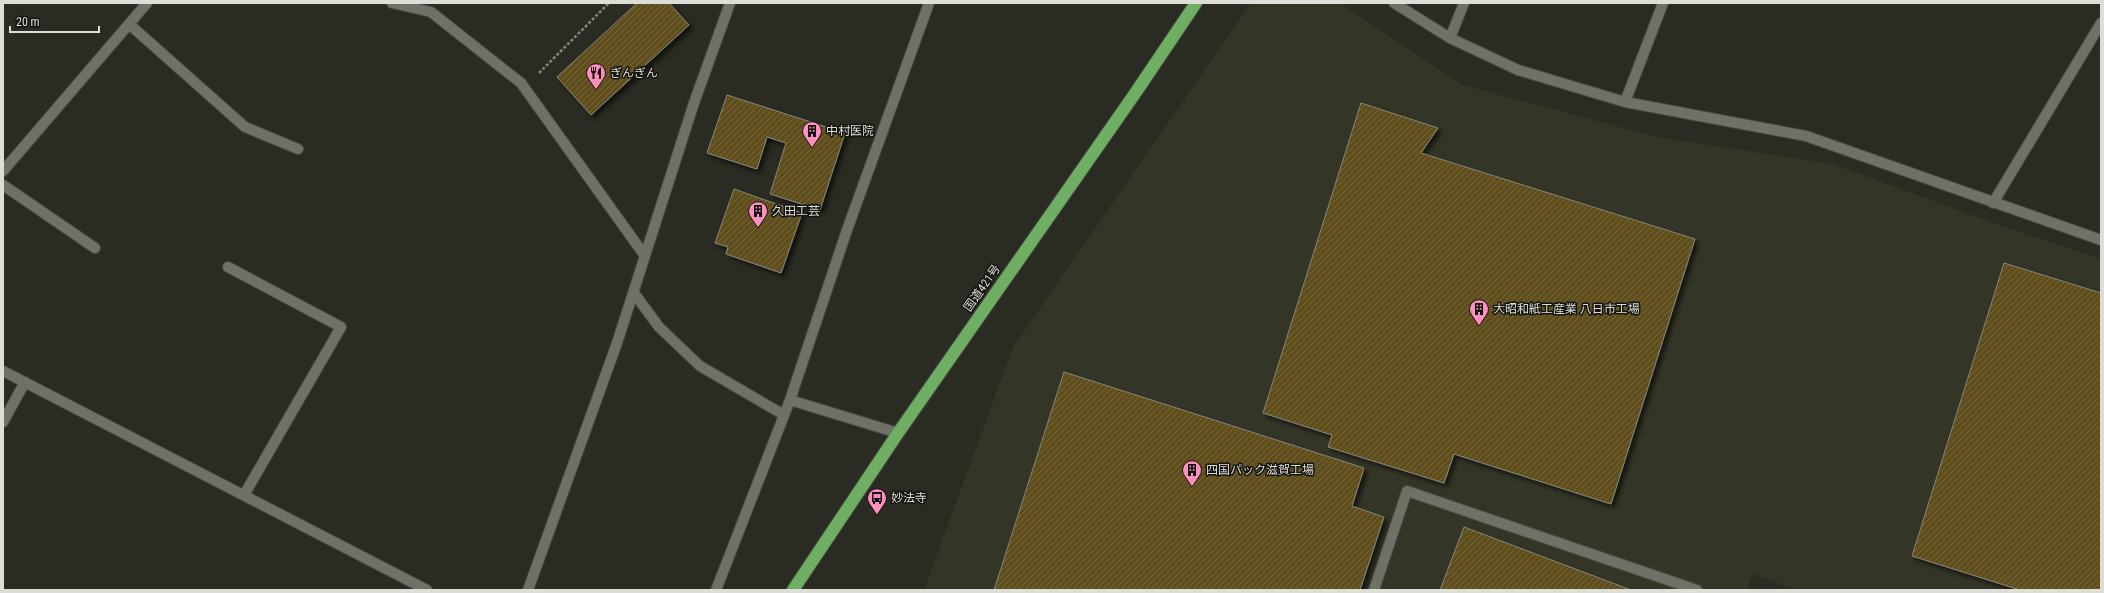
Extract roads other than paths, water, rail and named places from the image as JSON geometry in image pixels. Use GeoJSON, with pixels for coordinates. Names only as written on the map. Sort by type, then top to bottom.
{"type":"FeatureCollection","features":[{"type":"Feature","properties":{"kind":"highway","name":"国道421号"},"geometry":{"type":"LineString","coordinates":[[793,590],[898,433],[1136,92],[1196,3]]}},
{"type":"Feature","properties":{"kind":"street"},"geometry":{"type":"LineString","coordinates":[[3,171],[147,3]]}},
{"type":"Feature","properties":{"kind":"street"},"geometry":{"type":"LineString","coordinates":[[392,3],[431,12],[521,83],[645,256]]}},
{"type":"Feature","properties":{"kind":"street"},"geometry":{"type":"LineString","coordinates":[[528,590],[634,293],[694,103],[730,3]]}},
{"type":"Feature","properties":{"kind":"street"},"geometry":{"type":"LineString","coordinates":[[716,590],[790,400],[847,230],[929,3]]}},
{"type":"Feature","properties":{"kind":"street"},"geometry":{"type":"LineString","coordinates":[[1394,3],[1450,38],[1518,70],[1625,102],[1806,136],[2101,240]]}},
{"type":"Feature","properties":{"kind":"street"},"geometry":{"type":"LineString","coordinates":[[1450,38],[1464,3]]}},
{"type":"Feature","properties":{"kind":"street"},"geometry":{"type":"LineString","coordinates":[[1625,102],[1663,3]]}},
{"type":"Feature","properties":{"kind":"street"},"geometry":{"type":"LineString","coordinates":[[1993,203],[2101,23]]}},
{"type":"Feature","properties":{"kind":"street"},"geometry":{"type":"LineString","coordinates":[[129,24],[245,127],[298,149]]}},
{"type":"Feature","properties":{"kind":"street"},"geometry":{"type":"LineString","coordinates":[[3,185],[95,248]]}},
{"type":"Feature","properties":{"kind":"street"},"geometry":{"type":"LineString","coordinates":[[228,267],[341,327],[244,495]]}},
{"type":"Feature","properties":{"kind":"street"},"geometry":{"type":"LineString","coordinates":[[634,293],[659,326],[700,366],[784,415]]}},
{"type":"Feature","properties":{"kind":"street"},"geometry":{"type":"LineString","coordinates":[[3,371],[427,590]]}},
{"type":"Feature","properties":{"kind":"street"},"geometry":{"type":"LineString","coordinates":[[3,422],[25,382]]}},
{"type":"Feature","properties":{"kind":"street"},"geometry":{"type":"LineString","coordinates":[[790,400],[898,433]]}},
{"type":"Feature","properties":{"kind":"street"},"geometry":{"type":"LineString","coordinates":[[1374,590],[1407,492],[1697,590]]}},
{"type":"Feature","properties":{"kind":"place","name":"ぎんぎん"},"geometry":{"type":"Point","coordinates":[596,90]}},
{"type":"Feature","properties":{"kind":"place","name":"中村医院"},"geometry":{"type":"Point","coordinates":[812,148]}},
{"type":"Feature","properties":{"kind":"place","name":"久田工芸"},"geometry":{"type":"Point","coordinates":[758,228]}},
{"type":"Feature","properties":{"kind":"place","name":"大昭和紙工産業 八日市工場"},"geometry":{"type":"Point","coordinates":[1479,326]}},
{"type":"Feature","properties":{"kind":"place","name":"四国パック滋賀工場"},"geometry":{"type":"Point","coordinates":[1192,487]}},
{"type":"Feature","properties":{"kind":"place","name":"妙法寺"},"geometry":{"type":"Point","coordinates":[877,515]}}]}
